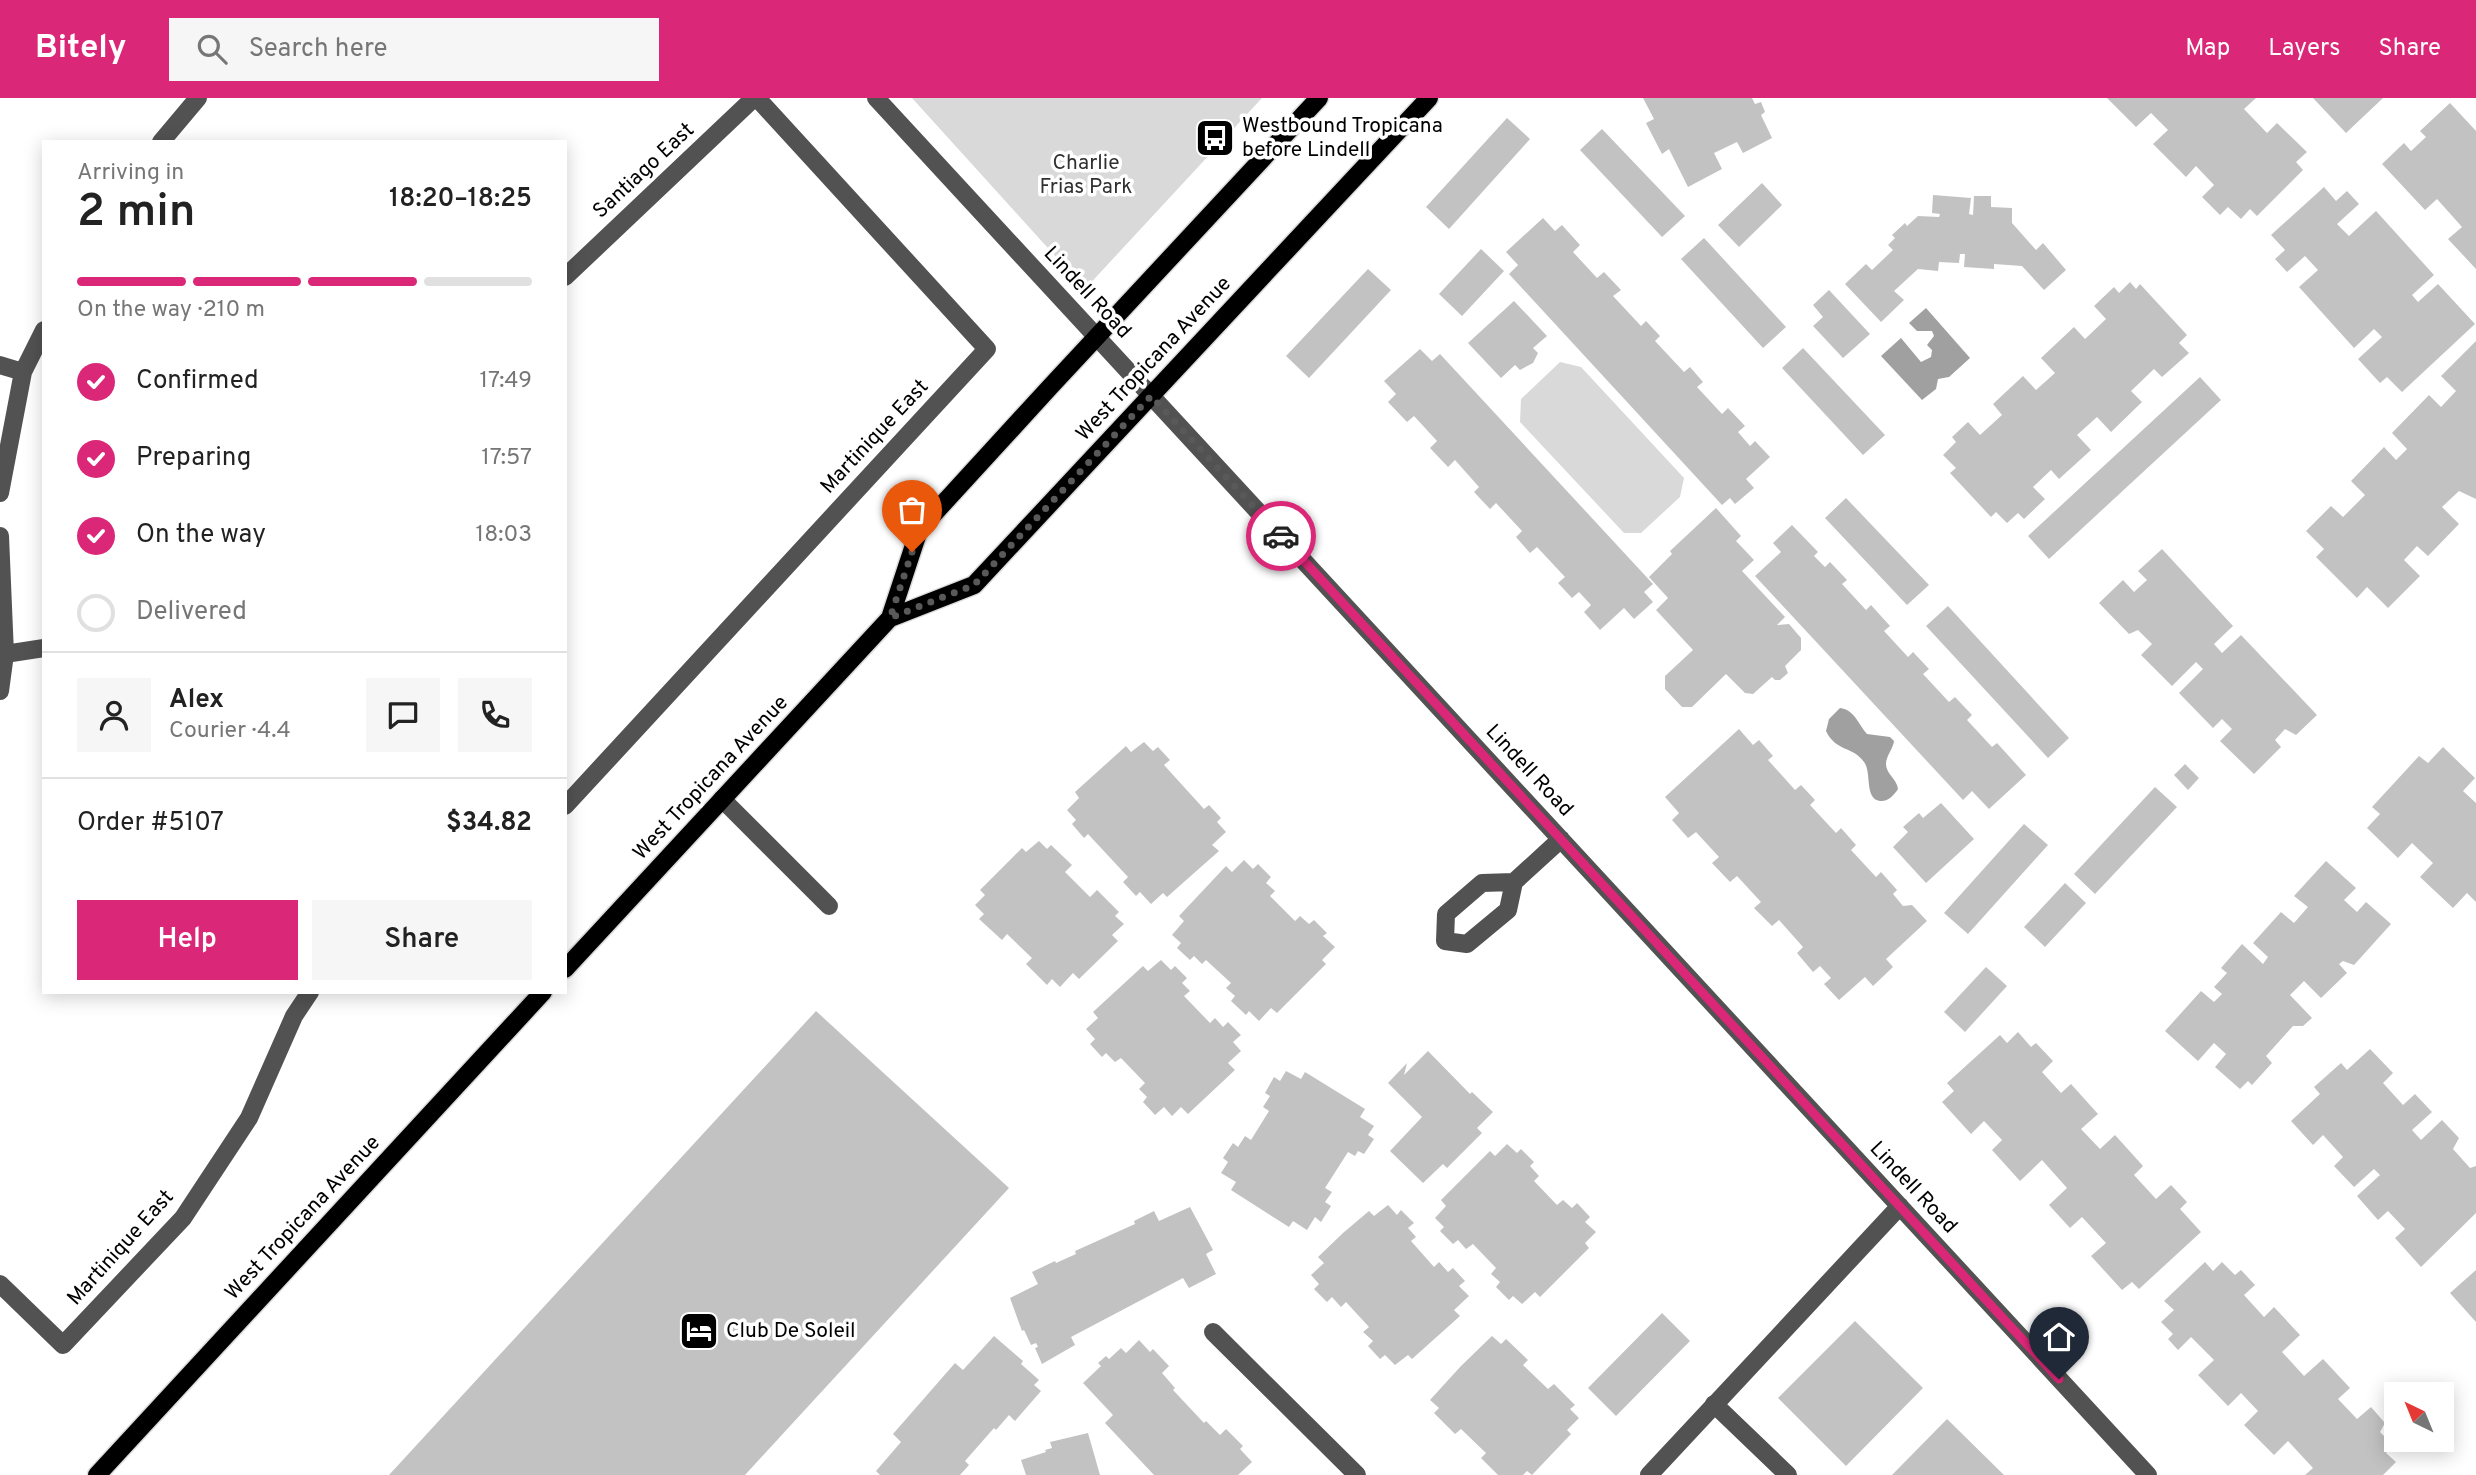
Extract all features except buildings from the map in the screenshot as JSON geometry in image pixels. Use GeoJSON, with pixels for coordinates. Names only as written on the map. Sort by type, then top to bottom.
{"type":"FeatureCollection","features":[{"type":"Feature","properties":{"kind":"main road","name":"West Tropicana Avenue"},"geometry":{"type":"LineString","coordinates":[[567,966],[890,618],[919,530],[1319,98]]}},
{"type":"Feature","properties":{"kind":"main road","name":"West Tropicana Avenue"},"geometry":{"type":"LineString","coordinates":[[890,618],[974,585],[1429,98]]}},
{"type":"Feature","properties":{"kind":"main road","name":"West Tropicana Avenue"},"geometry":{"type":"LineString","coordinates":[[103,1473],[541,994]]}},
{"type":"Feature","properties":{"kind":"street"},"geometry":{"type":"LineString","coordinates":[[163,140],[198,98]]}},
{"type":"Feature","properties":{"kind":"street","name":"Santiago East"},"geometry":{"type":"LineString","coordinates":[[567,275],[756,98]]}},
{"type":"Feature","properties":{"kind":"street","name":"Martinique East"},"geometry":{"type":"LineString","coordinates":[[567,804],[987,349],[756,98]]}},
{"type":"Feature","properties":{"kind":"street","name":"Lindell Road"},"geometry":{"type":"LineString","coordinates":[[876,98],[2148,1475]]}},
{"type":"Feature","properties":{"kind":"street"},"geometry":{"type":"LineString","coordinates":[[0,493],[23,372],[42,334]]}},
{"type":"Feature","properties":{"kind":"street"},"geometry":{"type":"LineString","coordinates":[[0,365],[23,372]]}},
{"type":"Feature","properties":{"kind":"street"},"geometry":{"type":"LineString","coordinates":[[0,536],[5,654],[0,691]]}},
{"type":"Feature","properties":{"kind":"street"},"geometry":{"type":"LineString","coordinates":[[5,654],[42,648]]}},
{"type":"Feature","properties":{"kind":"street"},"geometry":{"type":"LineString","coordinates":[[722,799],[829,906]]}},
{"type":"Feature","properties":{"kind":"street"},"geometry":{"type":"LineString","coordinates":[[1514,882],[1561,839]]}},
{"type":"Feature","properties":{"kind":"street","name":"Martinique East"},"geometry":{"type":"LineString","coordinates":[[0,1284],[63,1345],[183,1219],[249,1118],[294,1016],[309,994]]}},
{"type":"Feature","properties":{"kind":"street"},"geometry":{"type":"LineString","coordinates":[[1649,1475],[1900,1206]]}},
{"type":"Feature","properties":{"kind":"street"},"geometry":{"type":"LineString","coordinates":[[1213,1332],[1357,1475]]}},
{"type":"Feature","properties":{"kind":"street"},"geometry":{"type":"LineString","coordinates":[[1714,1404],[1788,1475]]}},
{"type":"Feature","properties":{"kind":"green space","name":"Charlie Frias Park"},"geometry":{"type":"Polygon","coordinates":[[[912,98],[1262,98],[1085,289],[912,98]]]}},
{"type":"Feature","properties":{"kind":"green space"},"geometry":{"type":"Polygon","coordinates":[[[1560,362],[1581,367],[1684,478],[1680,497],[1641,533],[1624,533],[1520,422],[1521,399],[1560,362]]]}},
{"type":"Feature","properties":{"kind":"shaded area"},"geometry":{"type":"Polygon","coordinates":[[[1926,308],[1970,358],[1949,377],[1938,379],[1936,389],[1922,400],[1881,356],[1901,338],[1921,362],[1931,357],[1932,350],[1927,345],[1934,336],[1932,331],[1917,331],[1909,323],[1926,308]]]}},
{"type":"Feature","properties":{"kind":"shaded area"},"geometry":{"type":"Polygon","coordinates":[[[1840,708],[1853,714],[1867,734],[1890,737],[1894,741],[1886,764],[1898,789],[1888,799],[1875,799],[1870,790],[1864,762],[1855,753],[1830,738],[1826,731],[1829,719],[1840,708]]]}},
{"type":"Feature","properties":{"kind":"way so far"},"geometry":{"type":"LineString","coordinates":[[912,552],[890,618],[974,585],[1151,396],[1281,536]]}},
{"type":"Feature","properties":{"kind":"place","name":"Westbound Tropicana before Lindell"},"geometry":{"type":"Point","coordinates":[1215,138]}},
{"type":"Feature","properties":{"kind":"place","name":"Club De Soleil"},"geometry":{"type":"Point","coordinates":[699,1331]}},
{"type":"Feature","properties":{"kind":"route"},"geometry":{"type":"LineString","coordinates":[[1281,536],[2059,1379]]}}]}
